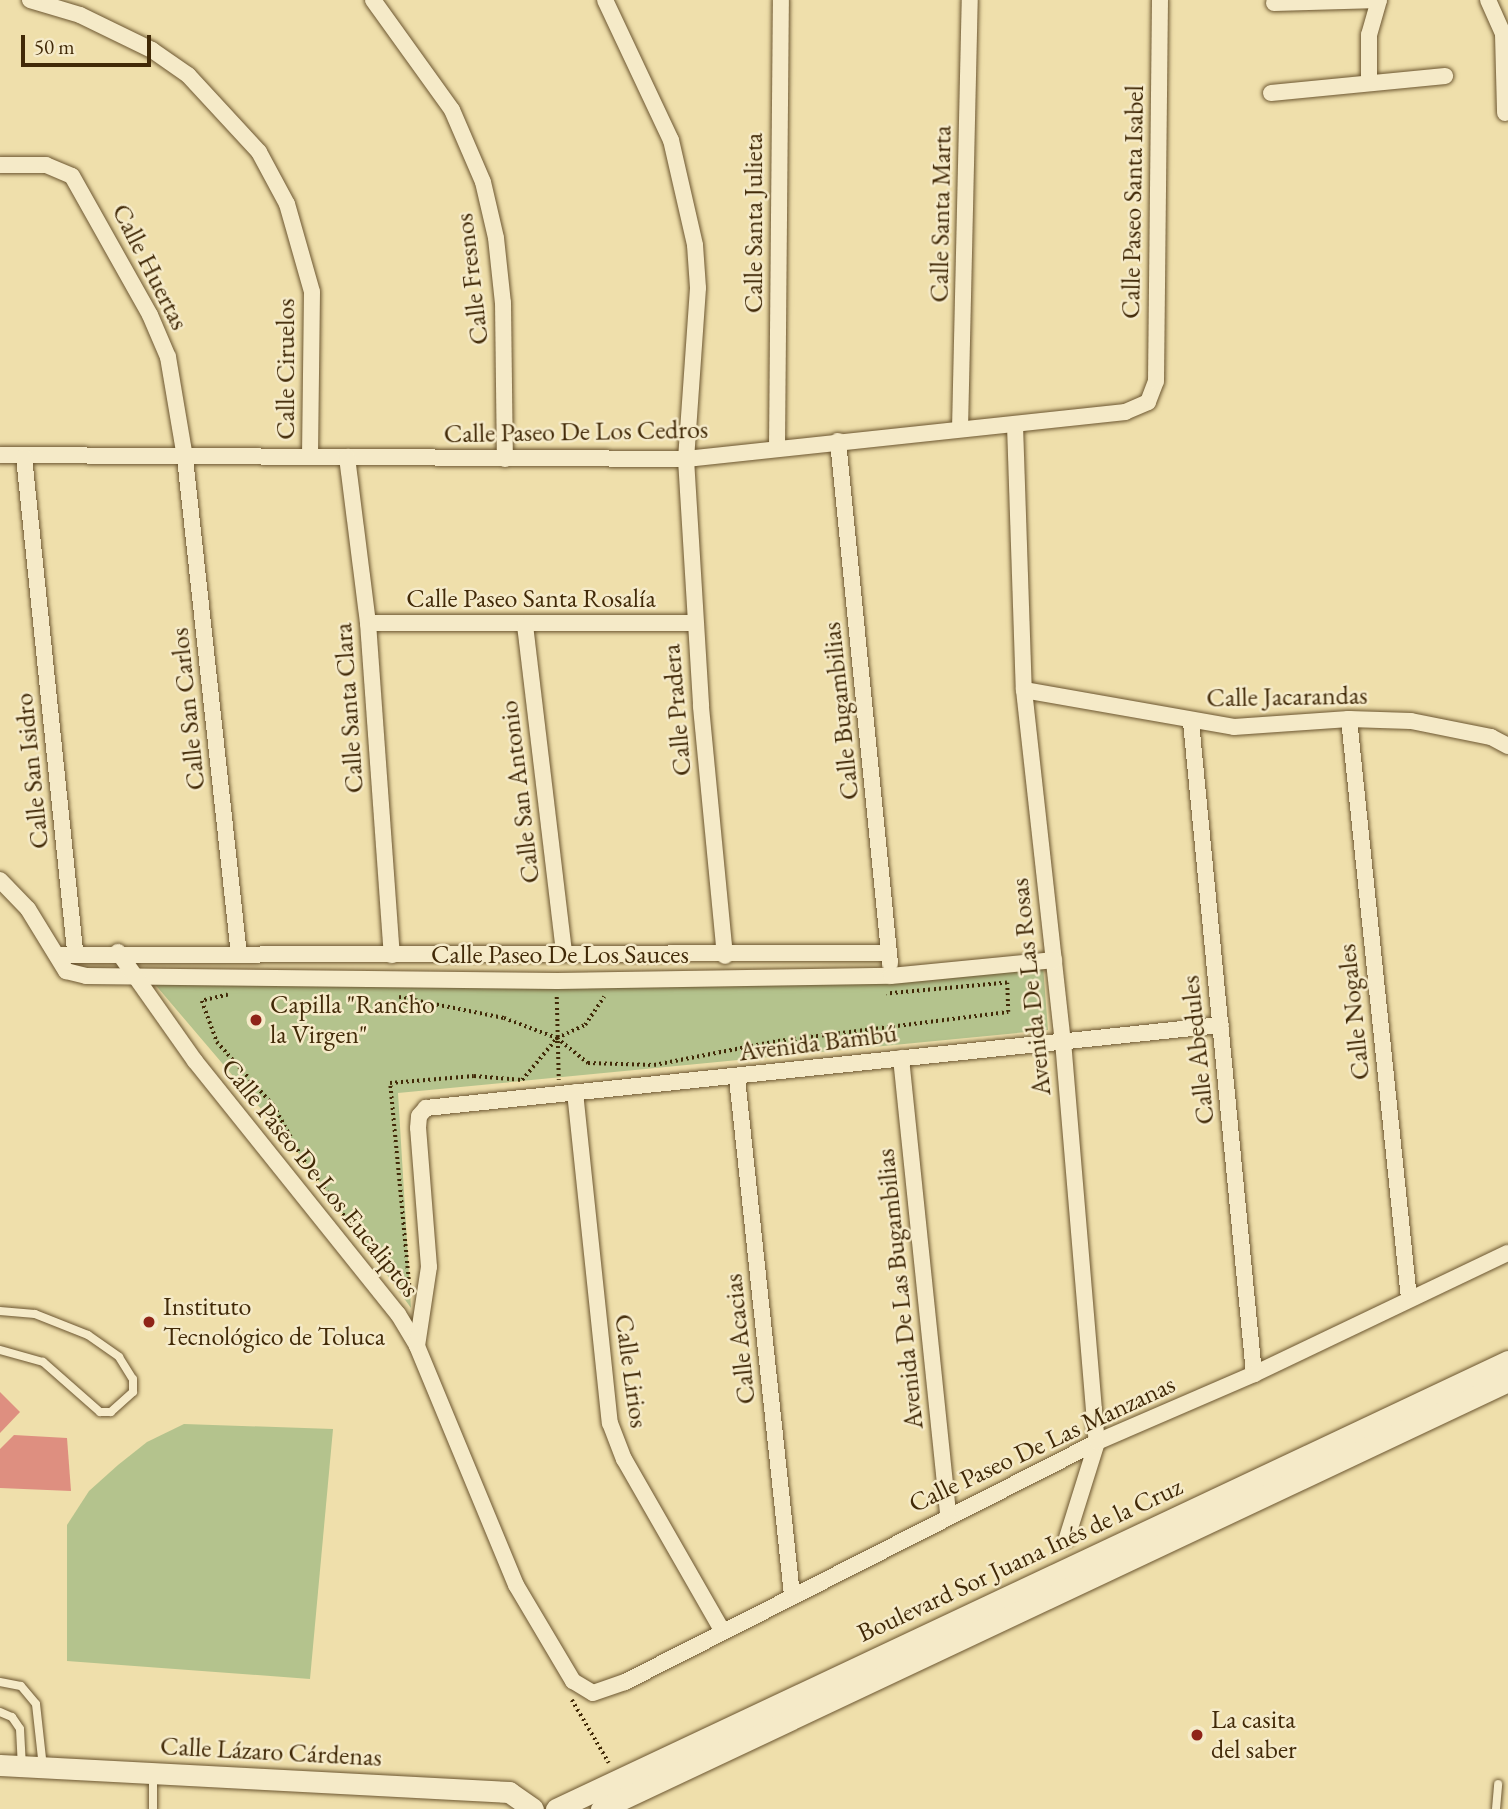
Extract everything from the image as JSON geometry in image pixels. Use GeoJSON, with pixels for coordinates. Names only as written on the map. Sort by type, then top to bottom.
{"type":"FeatureCollection","features":[{"type":"Feature","properties":{"kind":"main road","name":"Boulevard Sor Juana Inés de la Cruz"},"geometry":{"type":"LineString","coordinates":[[601,1809],[1508,1362]]}},
{"type":"Feature","properties":{"kind":"main road","name":"Boulevard Sor Juana Inés de la Cruz"},"geometry":{"type":"LineString","coordinates":[[556,1809],[1508,1381]]}},
{"type":"Feature","properties":{"kind":"main road","name":"Calle Lázaro Cárdenas"},"geometry":{"type":"LineString","coordinates":[[0,1765],[509,1793],[533,1809]]}},
{"type":"Feature","properties":{"kind":"street","name":"Calle Ciruelos"},"geometry":{"type":"LineString","coordinates":[[30,0],[80,15],[152,50],[188,75],[259,152],[287,204],[313,292],[310,457]]}},
{"type":"Feature","properties":{"kind":"street","name":"Calle Fresnos"},"geometry":{"type":"LineString","coordinates":[[373,0],[452,110],[483,182],[496,238],[503,303],[505,459]]}},
{"type":"Feature","properties":{"kind":"street","name":"Calle Pradera"},"geometry":{"type":"LineString","coordinates":[[605,0],[658,106],[689,206],[698,288],[686,459],[695,623],[725,956]]}},
{"type":"Feature","properties":{"kind":"street","name":"Calle Santa Julieta"},"geometry":{"type":"LineString","coordinates":[[777,447],[780,0]]}},
{"type":"Feature","properties":{"kind":"street","name":"Calle Santa Marta"},"geometry":{"type":"LineString","coordinates":[[960,429],[971,0]]}},
{"type":"Feature","properties":{"kind":"street","name":"Calle Paseo Santa Isabel"},"geometry":{"type":"LineString","coordinates":[[1148,402],[1156,381],[1160,0]]}},
{"type":"Feature","properties":{"kind":"street"},"geometry":{"type":"LineString","coordinates":[[1274,3],[1379,0],[1369,35],[1369,83]]}},
{"type":"Feature","properties":{"kind":"street"},"geometry":{"type":"LineString","coordinates":[[1488,0],[1503,34],[1505,113]]}},
{"type":"Feature","properties":{"kind":"street"},"geometry":{"type":"LineString","coordinates":[[1271,93],[1445,76]]}},
{"type":"Feature","properties":{"kind":"street","name":"Calle Huertas"},"geometry":{"type":"LineString","coordinates":[[0,164],[58,167],[80,186],[161,338],[177,394],[185,458]]}},
{"type":"Feature","properties":{"kind":"street","name":"Calle Paseo De Los Cedros"},"geometry":{"type":"LineString","coordinates":[[0,455],[686,459],[777,447],[1125,412],[1148,402]]}},
{"type":"Feature","properties":{"kind":"street","name":"Avenida De Las Rosas"},"geometry":{"type":"LineString","coordinates":[[1015,425],[1024,690],[1063,1041],[1097,1442],[1067,1538]]}},
{"type":"Feature","properties":{"kind":"street","name":"Calle Bugambilias"},"geometry":{"type":"LineString","coordinates":[[838,441],[891,976]]}},
{"type":"Feature","properties":{"kind":"street","name":"Calle San Isidro"},"geometry":{"type":"LineString","coordinates":[[24,457],[75,954]]}},
{"type":"Feature","properties":{"kind":"street","name":"Calle Santa Clara"},"geometry":{"type":"LineString","coordinates":[[347,457],[368,623],[392,955]]}},
{"type":"Feature","properties":{"kind":"street","name":"Calle San Carlos"},"geometry":{"type":"LineString","coordinates":[[185,458],[239,955]]}},
{"type":"Feature","properties":{"kind":"street","name":"Calle Paseo Santa Rosalía"},"geometry":{"type":"LineString","coordinates":[[368,623],[695,623]]}},
{"type":"Feature","properties":{"kind":"street","name":"Calle San Antonio"},"geometry":{"type":"LineString","coordinates":[[525,625],[564,954]]}},
{"type":"Feature","properties":{"kind":"street","name":"Calle Jacarandas"},"geometry":{"type":"LineString","coordinates":[[1024,690],[1191,722],[1268,727],[1349,719],[1411,721],[1478,734],[1508,746]]}},
{"type":"Feature","properties":{"kind":"street","name":"Calle Nogales"},"geometry":{"type":"LineString","coordinates":[[1349,719],[1409,1300]]}},
{"type":"Feature","properties":{"kind":"street","name":"Calle Abedules"},"geometry":{"type":"LineString","coordinates":[[1191,722],[1254,1374]]}},
{"type":"Feature","properties":{"kind":"street"},"geometry":{"type":"LineString","coordinates":[[0,880],[28,909],[57,955]]}},
{"type":"Feature","properties":{"kind":"street","name":"Calle Paseo De Los Sauces"},"geometry":{"type":"LineString","coordinates":[[889,953],[725,956],[239,955],[118,952],[57,955],[66,971],[135,977],[557,981],[891,976],[1054,960]]}},
{"type":"Feature","properties":{"kind":"street","name":"Calle Paseo De Los Eucaliptos"},"geometry":{"type":"LineString","coordinates":[[118,952],[195,1061],[364,1269],[417,1346],[516,1585],[573,1681],[583,1690],[603,1692]]}},
{"type":"Feature","properties":{"kind":"street","name":"Avenida Bambú"},"geometry":{"type":"LineString","coordinates":[[417,1346],[429,1267],[418,1128],[422,1110],[1221,1025]]}},
{"type":"Feature","properties":{"kind":"street","name":"Avenida De Las Bugambilias"},"geometry":{"type":"LineString","coordinates":[[901,1058],[948,1514]]}},
{"type":"Feature","properties":{"kind":"street","name":"Calle Acacias"},"geometry":{"type":"LineString","coordinates":[[737,1077],[792,1595]]}},
{"type":"Feature","properties":{"kind":"street","name":"Calle Lirios"},"geometry":{"type":"LineString","coordinates":[[567,1093],[610,1423],[618,1446],[722,1630]]}},
{"type":"Feature","properties":{"kind":"street","name":"Calle Paseo De Las Manzanas"},"geometry":{"type":"LineString","coordinates":[[603,1692],[948,1514],[1097,1442],[1254,1374],[1508,1253]]}},
{"type":"Feature","properties":{"kind":"lane"},"geometry":{"type":"LineString","coordinates":[[0,1311],[36,1314],[88,1335],[119,1357],[133,1379],[133,1392],[111,1412],[100,1412],[43,1362],[0,1350]]}},
{"type":"Feature","properties":{"kind":"lane"},"geometry":{"type":"LineString","coordinates":[[0,1682],[21,1686],[36,1704],[42,1726],[32,1767]]}},
{"type":"Feature","properties":{"kind":"lane"},"geometry":{"type":"LineString","coordinates":[[0,1712],[12,1717],[20,1729],[32,1767]]}},
{"type":"Feature","properties":{"kind":"lane"},"geometry":{"type":"LineString","coordinates":[[153,1774],[153,1809]]}},
{"type":"Feature","properties":{"kind":"lane"},"geometry":{"type":"LineString","coordinates":[[1496,1809],[1498,1784]]}},
{"type":"Feature","properties":{"kind":"path"},"geometry":{"type":"LineString","coordinates":[[557,981],[556,1038],[567,1093]]}},
{"type":"Feature","properties":{"kind":"path"},"geometry":{"type":"LineString","coordinates":[[388,996],[427,1000],[504,1018],[556,1038],[588,1063],[654,1065],[778,1041],[1008,1012],[1007,984],[882,993]]}},
{"type":"Feature","properties":{"kind":"path"},"geometry":{"type":"LineString","coordinates":[[410,1295],[390,1083],[474,1076],[522,1080],[556,1038],[585,1025],[608,989]]}},
{"type":"Feature","properties":{"kind":"path"},"geometry":{"type":"LineString","coordinates":[[230,995],[202,1001],[218,1042],[274,1107],[301,1156],[364,1243]]}},
{"type":"Feature","properties":{"kind":"path"},"geometry":{"type":"LineString","coordinates":[[570,1696],[618,1779]]}},
{"type":"Feature","properties":{"kind":"green space"},"geometry":{"type":"Polygon","coordinates":[[[1043,966],[1048,1030],[398,1093],[411,1308],[301,1156],[153,982],[1043,966]]]}},
{"type":"Feature","properties":{"kind":"green space"},"geometry":{"type":"Polygon","coordinates":[[[184,1424],[333,1429],[310,1679],[67,1661],[67,1525],[89,1491],[118,1465],[147,1442],[184,1424]]]}},
{"type":"Feature","properties":{"kind":"building"},"geometry":{"type":"Polygon","coordinates":[[[0,1392],[20,1412],[0,1433],[0,1392]]]}},
{"type":"Feature","properties":{"kind":"building"},"geometry":{"type":"Polygon","coordinates":[[[14,1435],[67,1438],[71,1491],[0,1488],[0,1449],[14,1435]]]}},
{"type":"Feature","properties":{"kind":"place","name":"Capilla \"Rancho la Virgen\""},"geometry":{"type":"Point","coordinates":[256,1020]}},
{"type":"Feature","properties":{"kind":"place","name":"Instituto Tecnológico de Toluca"},"geometry":{"type":"Point","coordinates":[149,1322]}},
{"type":"Feature","properties":{"kind":"place","name":"La casita del saber"},"geometry":{"type":"Point","coordinates":[1197,1735]}}]}
